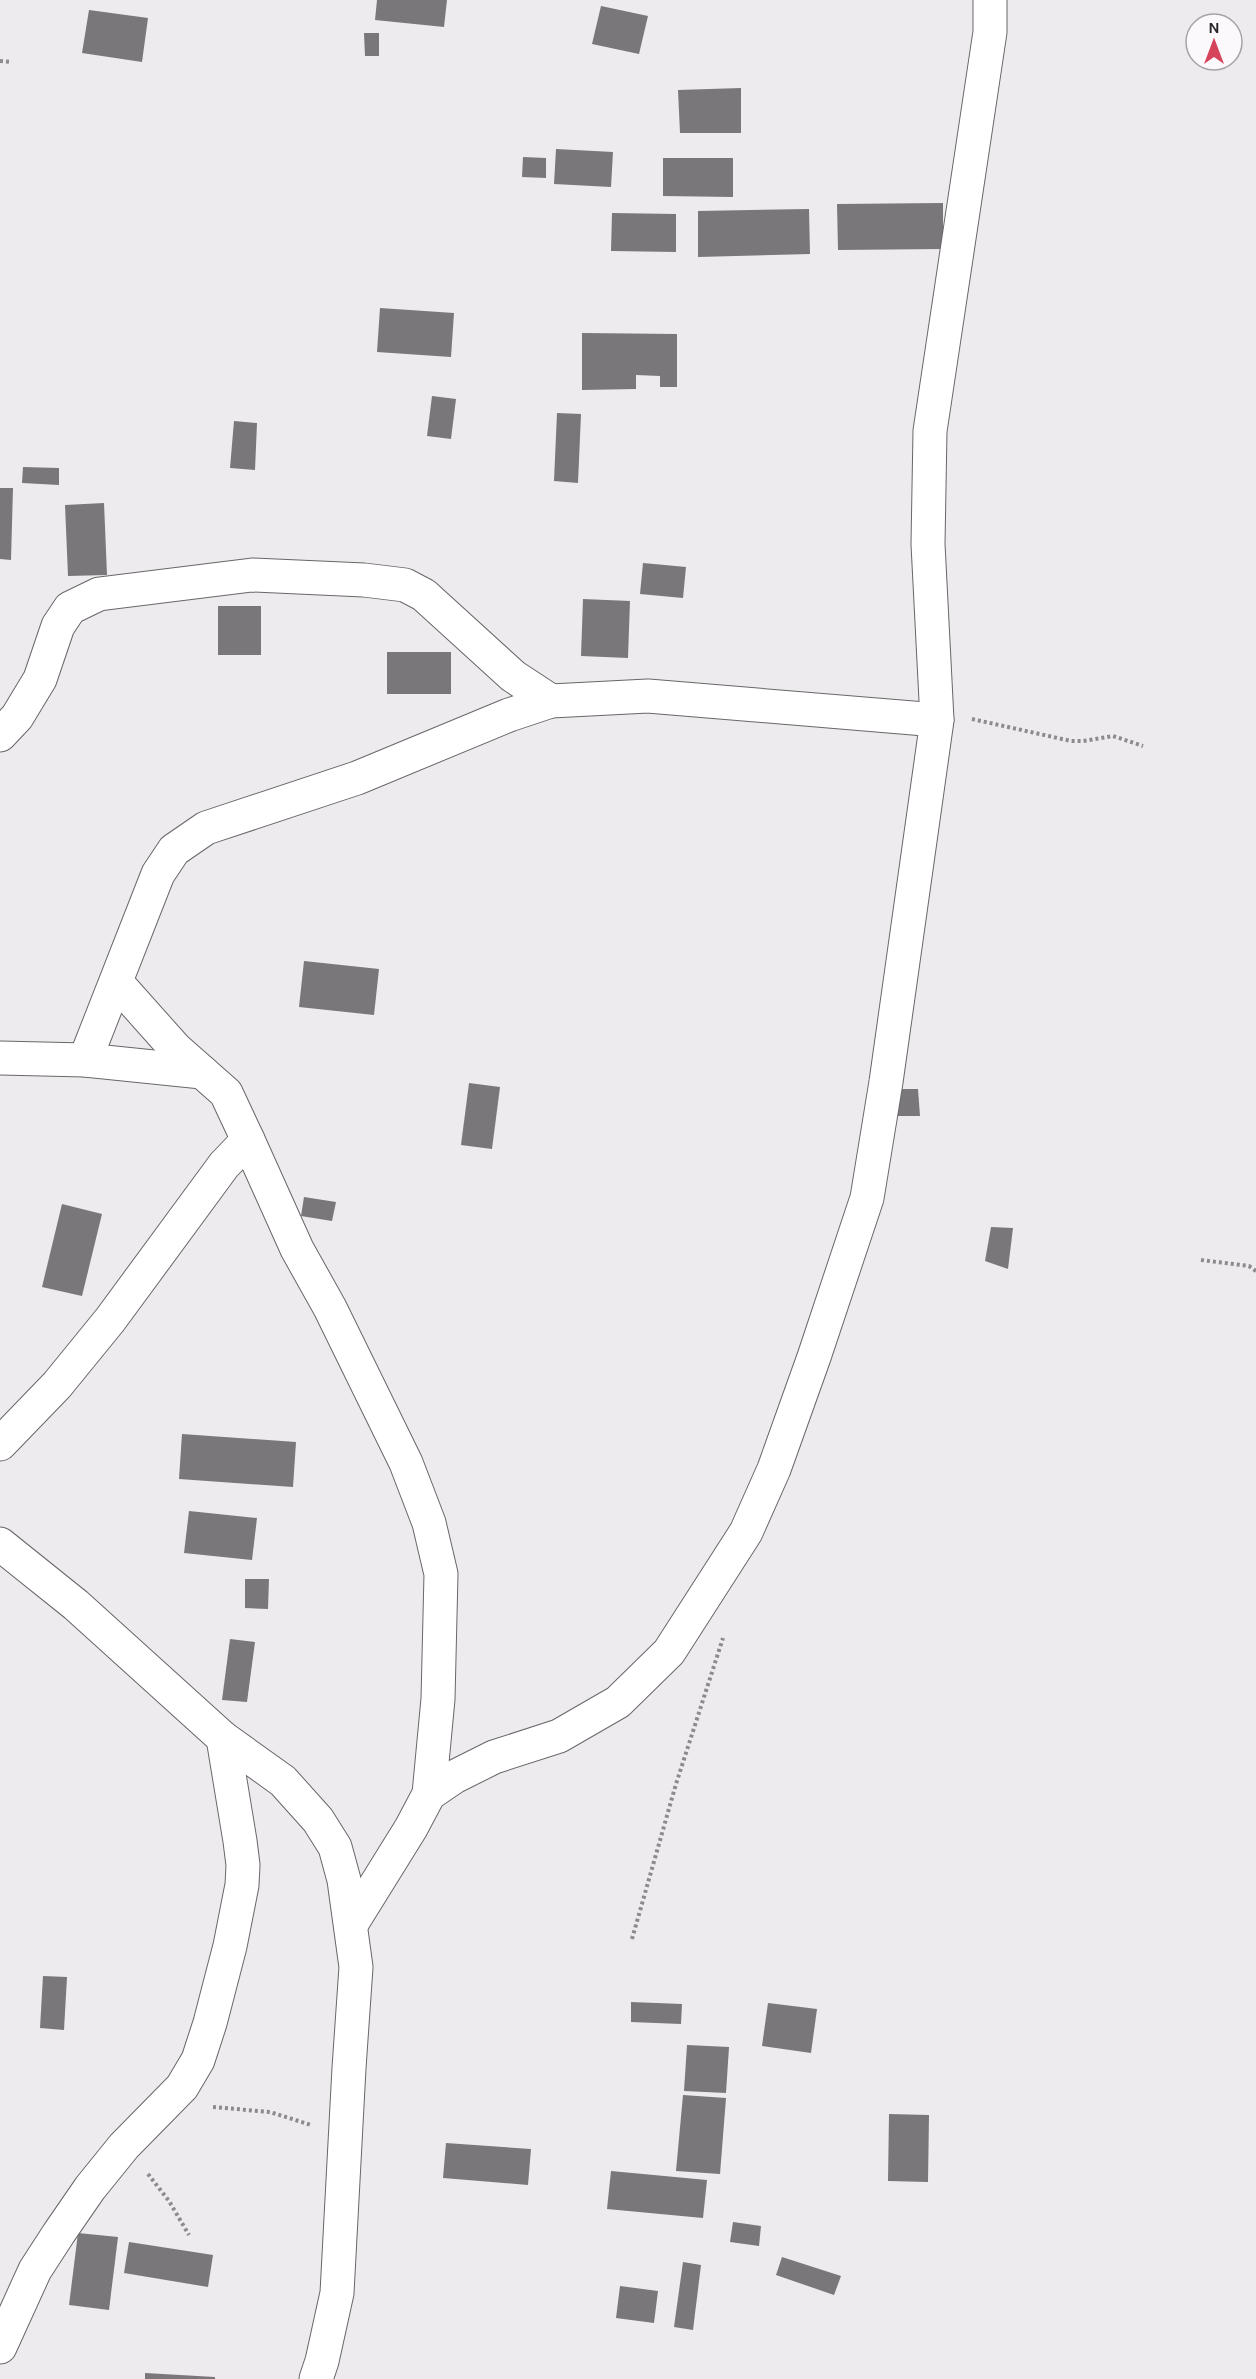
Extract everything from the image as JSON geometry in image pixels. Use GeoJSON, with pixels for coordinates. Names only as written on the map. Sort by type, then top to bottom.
{"type":"FeatureCollection","features":[{"type":"Feature","properties":{"kind":"street"},"geometry":{"type":"LineString","coordinates":[[429,1794],[454,1777],[494,1757],[559,1736],[618,1702],[669,1652],[746,1532],[774,1469],[867,1198],[891,1047],[937,720],[928,544],[930,431],[990,32],[990,0]]}},
{"type":"Feature","properties":{"kind":"street"},"geometry":{"type":"LineString","coordinates":[[0,735],[17,717],[40,679],[58,626],[70,608],[99,594],[252,575],[364,580],[405,585],[424,595],[513,676],[551,701]]}},
{"type":"Feature","properties":{"kind":"street"},"geometry":{"type":"LineString","coordinates":[[85,1060],[158,874],[174,850],[206,828],[357,778],[509,715],[551,701],[648,696],[937,720]]}},
{"type":"Feature","properties":{"kind":"street"},"geometry":{"type":"LineString","coordinates":[[117,983],[153,1025],[226,1093],[297,1249],[330,1308],[406,1463],[429,1523],[441,1574],[438,1699],[429,1794],[411,1828],[352,1923]]}},
{"type":"Feature","properties":{"kind":"street"},"geometry":{"type":"LineString","coordinates":[[0,1058],[85,1060],[202,1072]]}},
{"type":"Feature","properties":{"kind":"street"},"geometry":{"type":"LineString","coordinates":[[0,1444],[57,1385],[95,1339],[169,1243],[224,1165],[248,1140]]}},
{"type":"Feature","properties":{"kind":"street"},"geometry":{"type":"LineString","coordinates":[[0,1544],[76,1605],[223,1738],[283,1780],[318,1820],[335,1847],[352,1923],[356,1967],[337,2293],[316,2379]]}},
{"type":"Feature","properties":{"kind":"street"},"geometry":{"type":"LineString","coordinates":[[0,2347],[35,2270],[90,2188],[124,2146],[182,2087],[198,2060],[210,2023],[239,1908],[243,1865],[223,1738]]}},
{"type":"Feature","properties":{"kind":"path"},"geometry":{"type":"LineString","coordinates":[[0,61],[12,62]]}},
{"type":"Feature","properties":{"kind":"path"},"geometry":{"type":"LineString","coordinates":[[937,720],[937,715],[968,718],[1071,741],[1113,735],[1143,746]]}},
{"type":"Feature","properties":{"kind":"path"},"geometry":{"type":"LineString","coordinates":[[1201,1260],[1249,1266],[1256,1271]]}},
{"type":"Feature","properties":{"kind":"path"},"geometry":{"type":"LineString","coordinates":[[632,1940],[676,1784],[724,1635]]}},
{"type":"Feature","properties":{"kind":"path"},"geometry":{"type":"LineString","coordinates":[[161,2109],[224,2107],[270,2112],[346,2136]]}},
{"type":"Feature","properties":{"kind":"path"},"geometry":{"type":"LineString","coordinates":[[124,2146],[169,2200],[189,2235]]}},
{"type":"Feature","properties":{"kind":"building"},"geometry":{"type":"Polygon","coordinates":[[[377,0],[447,0],[444,27],[375,20],[377,0]]]}},
{"type":"Feature","properties":{"kind":"building"},"geometry":{"type":"Polygon","coordinates":[[[601,6],[648,16],[639,54],[592,44],[601,6]]]}},
{"type":"Feature","properties":{"kind":"building"},"geometry":{"type":"Polygon","coordinates":[[[89,10],[148,18],[142,62],[82,53],[89,10]]]}},
{"type":"Feature","properties":{"kind":"building"},"geometry":{"type":"Polygon","coordinates":[[[364,33],[379,33],[379,56],[365,56],[364,33]]]}},
{"type":"Feature","properties":{"kind":"building"},"geometry":{"type":"Polygon","coordinates":[[[741,88],[741,133],[680,133],[678,90],[741,88]]]}},
{"type":"Feature","properties":{"kind":"building"},"geometry":{"type":"Polygon","coordinates":[[[556,149],[613,152],[611,187],[554,184],[556,149]]]}},
{"type":"Feature","properties":{"kind":"building"},"geometry":{"type":"Polygon","coordinates":[[[523,157],[546,158],[546,178],[522,177],[523,157]]]}},
{"type":"Feature","properties":{"kind":"building"},"geometry":{"type":"Polygon","coordinates":[[[663,158],[733,158],[733,197],[663,196],[663,158]]]}},
{"type":"Feature","properties":{"kind":"building"},"geometry":{"type":"Polygon","coordinates":[[[943,203],[943,249],[838,250],[837,204],[943,203]]]}},
{"type":"Feature","properties":{"kind":"building"},"geometry":{"type":"Polygon","coordinates":[[[809,209],[810,254],[698,257],[698,211],[809,209]]]}},
{"type":"Feature","properties":{"kind":"building"},"geometry":{"type":"Polygon","coordinates":[[[612,213],[676,214],[676,252],[611,251],[612,213]]]}},
{"type":"Feature","properties":{"kind":"building"},"geometry":{"type":"Polygon","coordinates":[[[380,308],[454,313],[451,357],[377,352],[380,308]]]}},
{"type":"Feature","properties":{"kind":"building"},"geometry":{"type":"Polygon","coordinates":[[[582,333],[677,334],[677,387],[660,387],[660,376],[636,375],[636,389],[582,390],[582,333]]]}},
{"type":"Feature","properties":{"kind":"building"},"geometry":{"type":"Polygon","coordinates":[[[432,396],[456,399],[451,439],[427,436],[432,396]]]}},
{"type":"Feature","properties":{"kind":"building"},"geometry":{"type":"Polygon","coordinates":[[[557,413],[581,414],[578,483],[554,481],[557,413]]]}},
{"type":"Feature","properties":{"kind":"building"},"geometry":{"type":"Polygon","coordinates":[[[234,421],[257,423],[255,470],[230,468],[234,421]]]}},
{"type":"Feature","properties":{"kind":"building"},"geometry":{"type":"Polygon","coordinates":[[[23,467],[59,468],[59,485],[22,483],[23,467]]]}},
{"type":"Feature","properties":{"kind":"building"},"geometry":{"type":"Polygon","coordinates":[[[0,488],[13,488],[11,560],[0,559],[0,488]]]}},
{"type":"Feature","properties":{"kind":"building"},"geometry":{"type":"Polygon","coordinates":[[[104,503],[107,575],[68,576],[65,505],[104,503]]]}},
{"type":"Feature","properties":{"kind":"building"},"geometry":{"type":"Polygon","coordinates":[[[643,563],[686,567],[683,598],[640,594],[643,563]]]}},
{"type":"Feature","properties":{"kind":"building"},"geometry":{"type":"Polygon","coordinates":[[[583,599],[630,601],[628,658],[581,656],[583,599]]]}},
{"type":"Feature","properties":{"kind":"building"},"geometry":{"type":"Polygon","coordinates":[[[218,606],[261,606],[261,655],[218,655],[218,606]]]}},
{"type":"Feature","properties":{"kind":"building"},"geometry":{"type":"Polygon","coordinates":[[[387,652],[451,652],[451,694],[387,694],[387,652]]]}},
{"type":"Feature","properties":{"kind":"building"},"geometry":{"type":"Polygon","coordinates":[[[304,961],[379,969],[374,1015],[299,1007],[304,961]]]}},
{"type":"Feature","properties":{"kind":"building"},"geometry":{"type":"Polygon","coordinates":[[[469,1083],[500,1087],[492,1149],[461,1145],[469,1083]]]}},
{"type":"Feature","properties":{"kind":"building"},"geometry":{"type":"Polygon","coordinates":[[[898,1089],[918,1089],[920,1116],[893,1116],[898,1089]]]}},
{"type":"Feature","properties":{"kind":"building"},"geometry":{"type":"Polygon","coordinates":[[[304,1197],[336,1202],[332,1221],[301,1216],[304,1197]]]}},
{"type":"Feature","properties":{"kind":"building"},"geometry":{"type":"Polygon","coordinates":[[[62,1204],[102,1214],[82,1296],[42,1287],[62,1204]]]}},
{"type":"Feature","properties":{"kind":"building"},"geometry":{"type":"Polygon","coordinates":[[[991,1227],[1013,1228],[1008,1269],[985,1261],[991,1227]]]}},
{"type":"Feature","properties":{"kind":"building"},"geometry":{"type":"Polygon","coordinates":[[[182,1434],[296,1442],[293,1487],[179,1479],[182,1434]]]}},
{"type":"Feature","properties":{"kind":"building"},"geometry":{"type":"Polygon","coordinates":[[[189,1511],[257,1518],[252,1560],[184,1553],[189,1511]]]}},
{"type":"Feature","properties":{"kind":"building"},"geometry":{"type":"Polygon","coordinates":[[[245,1579],[269,1579],[268,1609],[245,1608],[245,1579]]]}},
{"type":"Feature","properties":{"kind":"building"},"geometry":{"type":"Polygon","coordinates":[[[230,1639],[255,1642],[247,1702],[222,1700],[230,1639]]]}},
{"type":"Feature","properties":{"kind":"building"},"geometry":{"type":"Polygon","coordinates":[[[43,1976],[67,1977],[64,2030],[40,2028],[43,1976]]]}},
{"type":"Feature","properties":{"kind":"building"},"geometry":{"type":"Polygon","coordinates":[[[631,2002],[682,2004],[681,2024],[631,2022],[631,2002]]]}},
{"type":"Feature","properties":{"kind":"building"},"geometry":{"type":"Polygon","coordinates":[[[768,2003],[817,2009],[811,2053],[762,2046],[768,2003]]]}},
{"type":"Feature","properties":{"kind":"building"},"geometry":{"type":"Polygon","coordinates":[[[687,2045],[729,2047],[726,2093],[684,2091],[687,2045]]]}},
{"type":"Feature","properties":{"kind":"building"},"geometry":{"type":"Polygon","coordinates":[[[683,2095],[726,2098],[720,2174],[676,2171],[683,2095]]]}},
{"type":"Feature","properties":{"kind":"building"},"geometry":{"type":"Polygon","coordinates":[[[889,2114],[929,2115],[928,2182],[888,2181],[889,2114]]]}},
{"type":"Feature","properties":{"kind":"building"},"geometry":{"type":"Polygon","coordinates":[[[446,2143],[531,2149],[528,2185],[443,2178],[446,2143]]]}},
{"type":"Feature","properties":{"kind":"building"},"geometry":{"type":"Polygon","coordinates":[[[611,2171],[707,2180],[703,2218],[607,2209],[611,2171]]]}},
{"type":"Feature","properties":{"kind":"building"},"geometry":{"type":"Polygon","coordinates":[[[733,2222],[761,2226],[759,2246],[730,2242],[733,2222]]]}},
{"type":"Feature","properties":{"kind":"building"},"geometry":{"type":"Polygon","coordinates":[[[78,2233],[118,2237],[109,2310],[69,2305],[78,2233]]]}},
{"type":"Feature","properties":{"kind":"building"},"geometry":{"type":"Polygon","coordinates":[[[129,2242],[213,2255],[208,2287],[124,2273],[129,2242]]]}},
{"type":"Feature","properties":{"kind":"building"},"geometry":{"type":"Polygon","coordinates":[[[782,2257],[841,2276],[834,2295],[776,2275],[782,2257]]]}},
{"type":"Feature","properties":{"kind":"building"},"geometry":{"type":"Polygon","coordinates":[[[683,2262],[701,2265],[693,2330],[674,2327],[683,2262]]]}},
{"type":"Feature","properties":{"kind":"building"},"geometry":{"type":"Polygon","coordinates":[[[620,2286],[658,2291],[654,2323],[616,2318],[620,2286]]]}},
{"type":"Feature","properties":{"kind":"building"},"geometry":{"type":"Polygon","coordinates":[[[145,2373],[215,2377],[215,2379],[145,2379],[145,2373]]]}}]}
